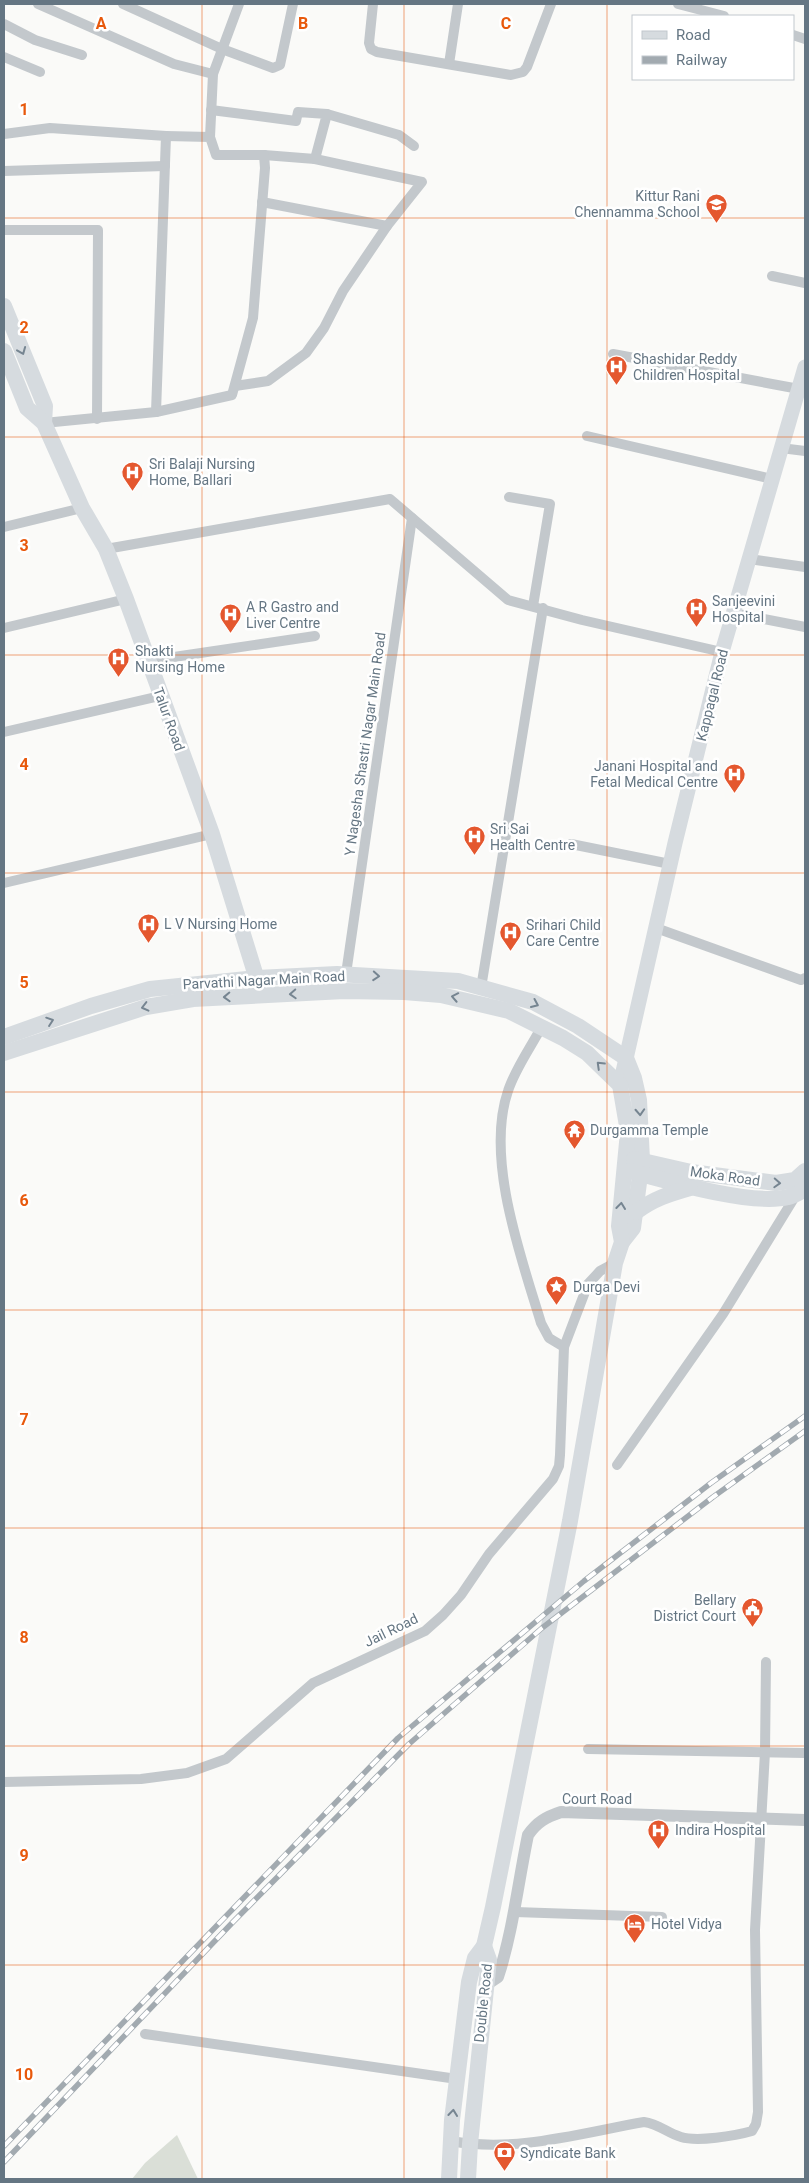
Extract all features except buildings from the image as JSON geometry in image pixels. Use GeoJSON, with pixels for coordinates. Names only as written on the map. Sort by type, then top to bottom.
{"type":"FeatureCollection","features":[{"type":"Feature","properties":{"kind":"main road","name":"Talur Road"},"geometry":{"type":"LineString","coordinates":[[4,306],[45,406],[44,423]]}},
{"type":"Feature","properties":{"kind":"main road","name":"Talur Road"},"geometry":{"type":"LineString","coordinates":[[4,351],[27,408],[44,423],[82,508],[106,549],[126,599],[147,661],[212,834],[261,996]]}},
{"type":"Feature","properties":{"kind":"main road","name":"Kappagal Road"},"geometry":{"type":"LineString","coordinates":[[620,1084],[670,864],[722,652],[805,367]]}},
{"type":"Feature","properties":{"kind":"main road","name":"Parvathi Nagar Main Road"},"geometry":{"type":"LineString","coordinates":[[4,1037],[91,1006],[150,989],[257,978],[346,974],[458,981],[533,1002],[578,1026],[626,1058]]}},
{"type":"Feature","properties":{"kind":"main road","name":"Parvathi Nagar Main Road"},"geometry":{"type":"LineString","coordinates":[[4,1053],[146,1007],[193,999],[344,991],[441,994],[509,1011],[542,1026],[587,1053],[620,1084]]}},
{"type":"Feature","properties":{"kind":"main road"},"geometry":{"type":"LineString","coordinates":[[484,1946],[570,1521],[615,1263],[622,1242],[633,1228],[636,1212],[634,1166],[639,1100],[626,1058]]}},
{"type":"Feature","properties":{"kind":"main road"},"geometry":{"type":"LineString","coordinates":[[620,1084],[634,1166],[619,1226],[622,1242]]}},
{"type":"Feature","properties":{"kind":"main road","name":"Moka Road"},"geometry":{"type":"LineString","coordinates":[[634,1166],[776,1183],[795,1180],[805,1171]]}},
{"type":"Feature","properties":{"kind":"main road","name":"Moka Road"},"geometry":{"type":"LineString","coordinates":[[634,1166],[692,1188],[771,1199],[787,1198],[801,1192]]}},
{"type":"Feature","properties":{"kind":"main road"},"geometry":{"type":"LineString","coordinates":[[636,1212],[650,1201],[692,1188]]}},
{"type":"Feature","properties":{"kind":"main road","name":"Double Road"},"geometry":{"type":"LineString","coordinates":[[468,2179],[489,1960],[484,1946]]}},
{"type":"Feature","properties":{"kind":"main road","name":"Double Road"},"geometry":{"type":"LineString","coordinates":[[449,2179],[457,2079],[469,1982],[474,1958],[484,1946]]}},
{"type":"Feature","properties":{"kind":"street"},"geometry":{"type":"LineString","coordinates":[[38,4],[174,64],[213,74]]}},
{"type":"Feature","properties":{"kind":"street"},"geometry":{"type":"LineString","coordinates":[[122,4],[222,49],[273,68],[278,67],[282,60],[293,4]]}},
{"type":"Feature","properties":{"kind":"street"},"geometry":{"type":"LineString","coordinates":[[235,386],[268,381],[306,353],[324,328],[343,292],[387,226],[422,182],[315,158],[216,155],[210,138],[213,74],[239,4]]}},
{"type":"Feature","properties":{"kind":"street"},"geometry":{"type":"LineString","coordinates":[[373,4],[369,38],[371,48],[377,52],[512,74],[523,72],[527,67],[551,4]]}},
{"type":"Feature","properties":{"kind":"street"},"geometry":{"type":"LineString","coordinates":[[449,64],[458,4]]}},
{"type":"Feature","properties":{"kind":"street"},"geometry":{"type":"LineString","coordinates":[[678,4],[720,15]]}},
{"type":"Feature","properties":{"kind":"street"},"geometry":{"type":"LineString","coordinates":[[4,24],[35,40],[82,55]]}},
{"type":"Feature","properties":{"kind":"street"},"geometry":{"type":"LineString","coordinates":[[4,57],[40,72]]}},
{"type":"Feature","properties":{"kind":"street"},"geometry":{"type":"LineString","coordinates":[[211,110],[296,121],[298,112],[327,114],[399,135],[414,146]]}},
{"type":"Feature","properties":{"kind":"street"},"geometry":{"type":"LineString","coordinates":[[315,158],[327,114]]}},
{"type":"Feature","properties":{"kind":"street"},"geometry":{"type":"LineString","coordinates":[[4,134],[50,128],[210,138]]}},
{"type":"Feature","properties":{"kind":"street"},"geometry":{"type":"LineString","coordinates":[[156,412],[166,136]]}},
{"type":"Feature","properties":{"kind":"street"},"geometry":{"type":"LineString","coordinates":[[44,423],[156,412],[232,395],[253,318],[264,155]]}},
{"type":"Feature","properties":{"kind":"street"},"geometry":{"type":"LineString","coordinates":[[4,171],[165,166]]}},
{"type":"Feature","properties":{"kind":"street"},"geometry":{"type":"LineString","coordinates":[[262,202],[387,226]]}},
{"type":"Feature","properties":{"kind":"street"},"geometry":{"type":"LineString","coordinates":[[4,230],[98,230],[98,419]]}},
{"type":"Feature","properties":{"kind":"street"},"geometry":{"type":"LineString","coordinates":[[772,276],[805,282]]}},
{"type":"Feature","properties":{"kind":"street"},"geometry":{"type":"LineString","coordinates":[[614,354],[799,389]]}},
{"type":"Feature","properties":{"kind":"street"},"geometry":{"type":"LineString","coordinates":[[587,436],[772,479]]}},
{"type":"Feature","properties":{"kind":"street"},"geometry":{"type":"LineString","coordinates":[[781,448],[805,451]]}},
{"type":"Feature","properties":{"kind":"street"},"geometry":{"type":"LineString","coordinates":[[482,988],[538,607],[550,504],[509,497]]}},
{"type":"Feature","properties":{"kind":"street"},"geometry":{"type":"LineString","coordinates":[[106,549],[390,499],[508,600],[582,620],[722,652]]}},
{"type":"Feature","properties":{"kind":"street"},"geometry":{"type":"LineString","coordinates":[[4,527],[82,508]]}},
{"type":"Feature","properties":{"kind":"street","name":"Y Nagesha Shastri Nagar Main Road"},"geometry":{"type":"LineString","coordinates":[[346,974],[412,518]]}},
{"type":"Feature","properties":{"kind":"street"},"geometry":{"type":"LineString","coordinates":[[748,559],[805,567]]}},
{"type":"Feature","properties":{"kind":"street"},"geometry":{"type":"LineString","coordinates":[[4,628],[126,599]]}},
{"type":"Feature","properties":{"kind":"street"},"geometry":{"type":"LineString","coordinates":[[733,613],[805,627]]}},
{"type":"Feature","properties":{"kind":"street"},"geometry":{"type":"LineString","coordinates":[[147,661],[315,636]]}},
{"type":"Feature","properties":{"kind":"street"},"geometry":{"type":"LineString","coordinates":[[4,732],[160,696]]}},
{"type":"Feature","properties":{"kind":"street"},"geometry":{"type":"LineString","coordinates":[[4,883],[212,834]]}},
{"type":"Feature","properties":{"kind":"street"},"geometry":{"type":"LineString","coordinates":[[571,844],[670,864]]}},
{"type":"Feature","properties":{"kind":"street"},"geometry":{"type":"LineString","coordinates":[[656,928],[801,980],[805,978]]}},
{"type":"Feature","properties":{"kind":"street"},"geometry":{"type":"LineString","coordinates":[[542,1026],[508,1090],[501,1136],[502,1170],[509,1212],[541,1323],[549,1338],[564,1347]]}},
{"type":"Feature","properties":{"kind":"street"},"geometry":{"type":"LineString","coordinates":[[618,1465],[723,1314],[801,1192]]}},
{"type":"Feature","properties":{"kind":"street","name":"Jail Road"},"geometry":{"type":"LineString","coordinates":[[4,1782],[141,1779],[187,1773],[226,1759],[313,1683],[425,1631],[461,1596],[489,1554],[553,1479],[559,1466],[560,1454],[564,1347],[588,1284],[600,1271],[615,1263]]}},
{"type":"Feature","properties":{"kind":"street"},"geometry":{"type":"LineString","coordinates":[[451,2141],[494,2146],[529,2142],[644,2122],[656,2124],[680,2137],[691,2138],[752,2131],[756,2124],[758,2112],[755,1930],[765,1752],[766,1662]]}},
{"type":"Feature","properties":{"kind":"street"},"geometry":{"type":"LineString","coordinates":[[588,1749],[805,1753]]}},
{"type":"Feature","properties":{"kind":"street","name":"Court Road"},"geometry":{"type":"LineString","coordinates":[[486,1985],[498,1977],[515,1912],[528,1835],[535,1824],[545,1817],[561,1812],[805,1820]]}},
{"type":"Feature","properties":{"kind":"street"},"geometry":{"type":"LineString","coordinates":[[515,1912],[662,1917]]}},
{"type":"Feature","properties":{"kind":"street"},"geometry":{"type":"LineString","coordinates":[[145,2034],[457,2079]]}},
{"type":"Feature","properties":{"kind":"shaded area"},"geometry":{"type":"Polygon","coordinates":[[[177,2135],[198,2179],[132,2179],[145,2163],[177,2135]]]}},
{"type":"Feature","properties":{"kind":"railway"},"geometry":{"type":"LineString","coordinates":[[4,2146],[398,1738],[584,1581],[711,1483],[805,1416]]}},
{"type":"Feature","properties":{"kind":"railway"},"geometry":{"type":"LineString","coordinates":[[4,2162],[232,1923],[409,1744],[542,1628],[713,1497],[805,1431]]}},
{"type":"Feature","properties":{"kind":"place","name":"Kittur Rani Chennamma School"},"geometry":{"type":"Point","coordinates":[716,223]}},
{"type":"Feature","properties":{"kind":"place","name":"Shashidar Reddy Children Hospital"},"geometry":{"type":"Point","coordinates":[617,386]}},
{"type":"Feature","properties":{"kind":"place","name":"Sri Balaji Nursing Home, Ballari"},"geometry":{"type":"Point","coordinates":[133,491]}},
{"type":"Feature","properties":{"kind":"place","name":"Sanjeevini Hospital"},"geometry":{"type":"Point","coordinates":[696,628]}},
{"type":"Feature","properties":{"kind":"place","name":"A R Gastro and Liver Centre"},"geometry":{"type":"Point","coordinates":[230,634]}},
{"type":"Feature","properties":{"kind":"place","name":"Shakti Nursing Home"},"geometry":{"type":"Point","coordinates":[119,678]}},
{"type":"Feature","properties":{"kind":"place","name":"Janani Hospital and Fetal Medical Centre"},"geometry":{"type":"Point","coordinates":[734,793]}},
{"type":"Feature","properties":{"kind":"place","name":"Sri Sai Health Centre"},"geometry":{"type":"Point","coordinates":[474,856]}},
{"type":"Feature","properties":{"kind":"place","name":"L V Nursing Home"},"geometry":{"type":"Point","coordinates":[148,943]}},
{"type":"Feature","properties":{"kind":"place","name":"Srihari Child Care Centre"},"geometry":{"type":"Point","coordinates":[510,952]}},
{"type":"Feature","properties":{"kind":"place","name":"Durgamma Temple"},"geometry":{"type":"Point","coordinates":[574,1149]}},
{"type":"Feature","properties":{"kind":"place","name":"Durga Devi"},"geometry":{"type":"Point","coordinates":[557,1306]}},
{"type":"Feature","properties":{"kind":"place","name":"Bellary District Court"},"geometry":{"type":"Point","coordinates":[752,1627]}},
{"type":"Feature","properties":{"kind":"place","name":"Indira Hospital"},"geometry":{"type":"Point","coordinates":[659,1849]}},
{"type":"Feature","properties":{"kind":"place","name":"Hotel Vidya"},"geometry":{"type":"Point","coordinates":[635,1943]}},
{"type":"Feature","properties":{"kind":"place","name":"Syndicate Bank"},"geometry":{"type":"Point","coordinates":[504,2172]}}]}
